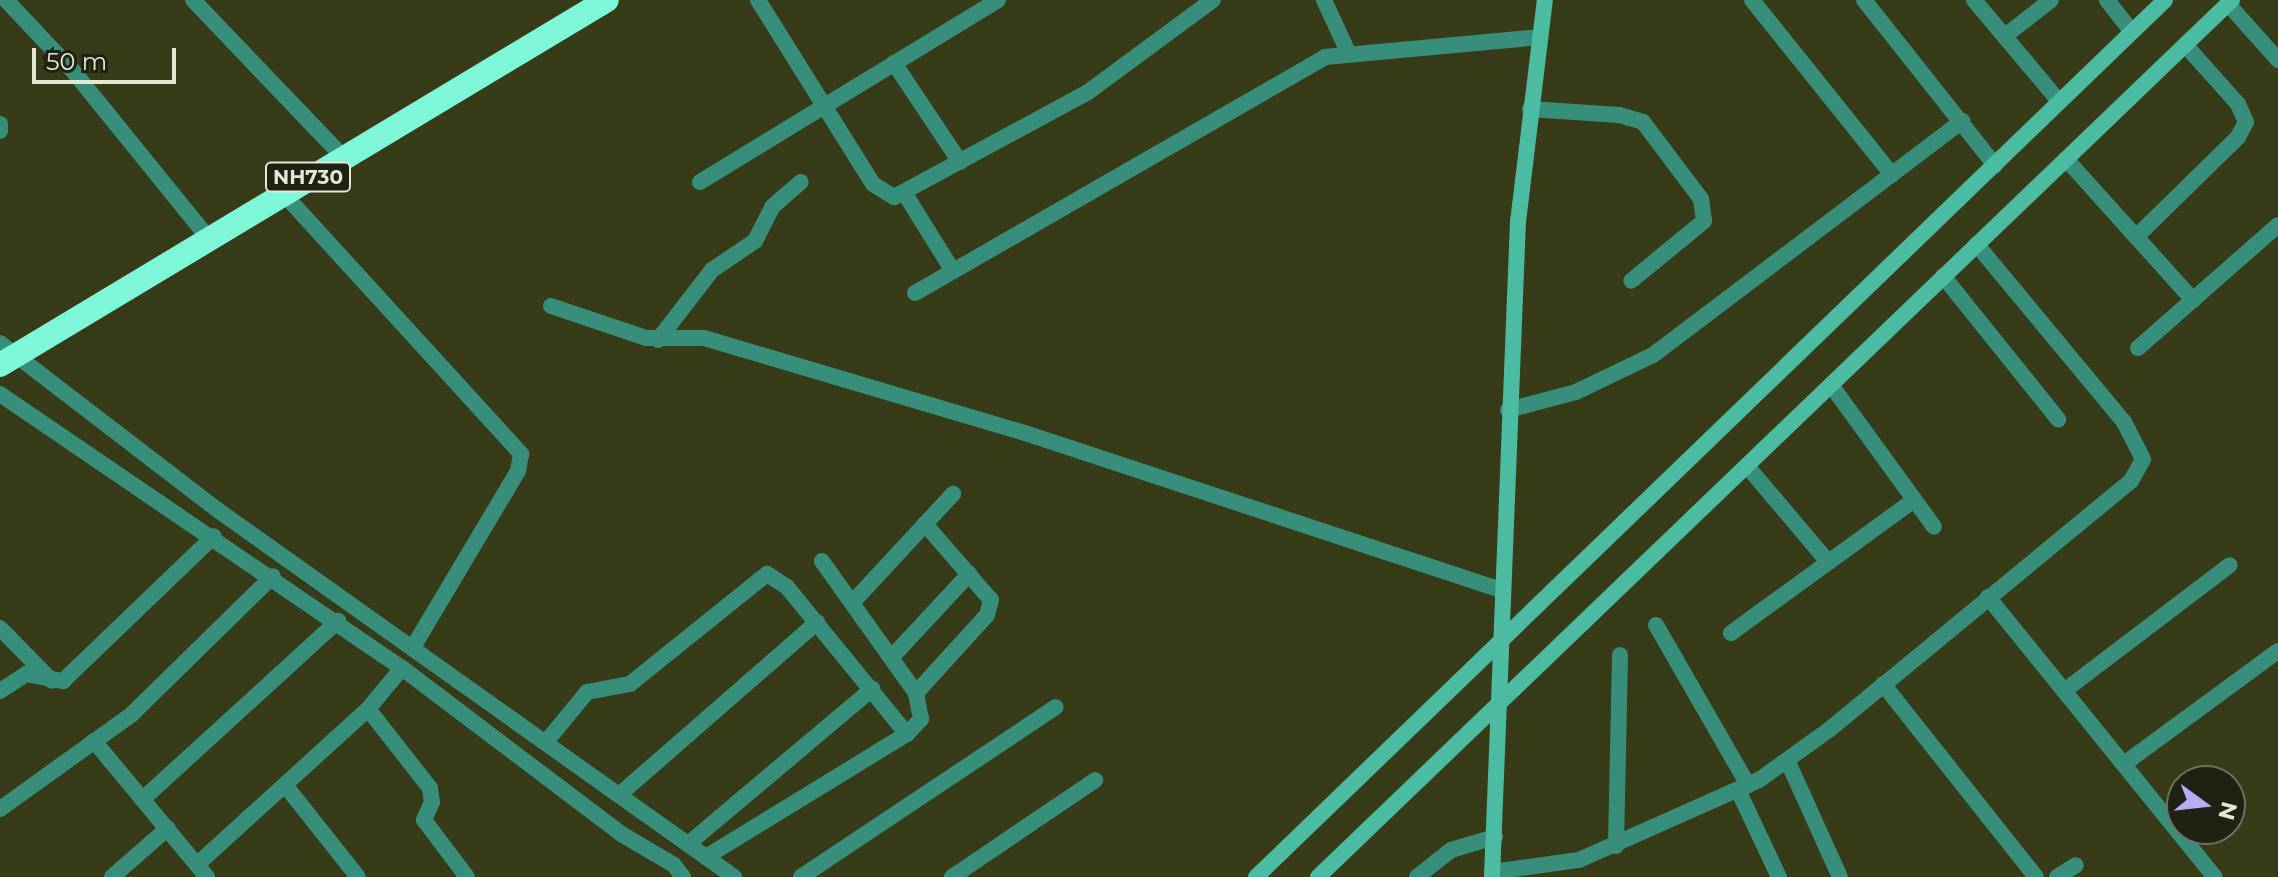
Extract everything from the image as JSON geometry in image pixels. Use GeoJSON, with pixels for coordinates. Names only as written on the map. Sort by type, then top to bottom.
{"type":"FeatureCollection","features":[{"type":"Feature","properties":{"kind":"highway","name":"NH730"},"geometry":{"type":"LineString","coordinates":[[7,355],[343,157],[574,8],[607,0]]}},
{"type":"Feature","properties":{"kind":"street"},"geometry":{"type":"LineString","coordinates":[[6,0],[73,71],[208,238]]}},
{"type":"Feature","properties":{"kind":"street"},"geometry":{"type":"LineString","coordinates":[[193,0],[343,157]]}},
{"type":"Feature","properties":{"kind":"street"},"geometry":{"type":"LineString","coordinates":[[758,0],[822,107],[879,191],[894,197],[905,194],[1088,92],[1213,0]]}},
{"type":"Feature","properties":{"kind":"street"},"geometry":{"type":"LineString","coordinates":[[700,182],[998,0]]}},
{"type":"Feature","properties":{"kind":"street"},"geometry":{"type":"LineString","coordinates":[[1324,0],[1348,52]]}},
{"type":"Feature","properties":{"kind":"street"},"geometry":{"type":"LineString","coordinates":[[1545,0],[1530,109],[1508,410],[1492,875],[1579,860],[1616,846],[1743,788],[1788,762],[2131,481],[2143,459],[2124,422],[1976,244]]}},
{"type":"Feature","properties":{"kind":"street"},"geometry":{"type":"LineString","coordinates":[[1752,0],[1892,175]]}},
{"type":"Feature","properties":{"kind":"street"},"geometry":{"type":"LineString","coordinates":[[1864,0],[1995,165]]}},
{"type":"Feature","properties":{"kind":"street"},"geometry":{"type":"LineString","coordinates":[[1974,0],[2058,100]]}},
{"type":"Feature","properties":{"kind":"street"},"geometry":{"type":"LineString","coordinates":[[2005,36],[2051,0]]}},
{"type":"Feature","properties":{"kind":"street"},"geometry":{"type":"LineString","coordinates":[[2107,0],[2131,31]]}},
{"type":"Feature","properties":{"kind":"street"},"geometry":{"type":"LineString","coordinates":[[1256,877],[1668,485],[2058,100],[2165,0]]}},
{"type":"Feature","properties":{"kind":"street"},"geometry":{"type":"LineString","coordinates":[[1318,877],[1500,695],[1747,466],[2230,2],[2278,60]]}},
{"type":"Feature","properties":{"kind":"street"},"geometry":{"type":"LineString","coordinates":[[915,293],[1305,66],[1348,52],[1539,37]]}},
{"type":"Feature","properties":{"kind":"street"},"geometry":{"type":"LineString","coordinates":[[2136,237],[2238,137],[2246,122],[2238,104],[2185,45]]}},
{"type":"Feature","properties":{"kind":"street"},"geometry":{"type":"LineString","coordinates":[[894,63],[960,162]]}},
{"type":"Feature","properties":{"kind":"street"},"geometry":{"type":"LineString","coordinates":[[1530,109],[1619,115],[1643,122],[1701,199],[1704,221],[1631,281]]}},
{"type":"Feature","properties":{"kind":"street"},"geometry":{"type":"LineString","coordinates":[[1508,410],[1576,392],[1637,365],[1962,121]]}},
{"type":"Feature","properties":{"kind":"street"},"geometry":{"type":"LineString","coordinates":[[0,124],[0,131]]}},
{"type":"Feature","properties":{"kind":"street"},"geometry":{"type":"LineString","coordinates":[[2066,159],[2193,300]]}},
{"type":"Feature","properties":{"kind":"street"},"geometry":{"type":"LineString","coordinates":[[658,340],[712,270],[761,236],[772,207],[801,182]]}},
{"type":"Feature","properties":{"kind":"street"},"geometry":{"type":"LineString","coordinates":[[282,192],[521,454],[518,471],[413,647]]}},
{"type":"Feature","properties":{"kind":"street"},"geometry":{"type":"LineString","coordinates":[[905,194],[953,271]]}},
{"type":"Feature","properties":{"kind":"street"},"geometry":{"type":"LineString","coordinates":[[2138,348],[2278,225]]}},
{"type":"Feature","properties":{"kind":"street"},"geometry":{"type":"LineString","coordinates":[[1943,276],[2058,419]]}},
{"type":"Feature","properties":{"kind":"street"},"geometry":{"type":"LineString","coordinates":[[551,306],[658,340],[704,338],[737,347],[1153,471],[1501,590]]}},
{"type":"Feature","properties":{"kind":"street"},"geometry":{"type":"LineString","coordinates":[[7,355],[219,511],[734,877]]}},
{"type":"Feature","properties":{"kind":"street"},"geometry":{"type":"LineString","coordinates":[[1831,385],[1934,527]]}},
{"type":"Feature","properties":{"kind":"street"},"geometry":{"type":"LineString","coordinates":[[0,394],[338,621],[623,835],[674,865],[683,877]]}},
{"type":"Feature","properties":{"kind":"street"},"geometry":{"type":"LineString","coordinates":[[1747,466],[1828,562]]}},
{"type":"Feature","properties":{"kind":"street"},"geometry":{"type":"LineString","coordinates":[[852,603],[953,494]]}},
{"type":"Feature","properties":{"kind":"street"},"geometry":{"type":"LineString","coordinates":[[1731,633],[1914,500]]}},
{"type":"Feature","properties":{"kind":"street"},"geometry":{"type":"LineString","coordinates":[[916,693],[987,615],[991,600],[925,524]]}},
{"type":"Feature","properties":{"kind":"street"},"geometry":{"type":"LineString","coordinates":[[0,691],[26,674],[54,682],[78,671],[214,536]]}},
{"type":"Feature","properties":{"kind":"street"},"geometry":{"type":"LineString","coordinates":[[706,857],[907,734],[923,712],[916,693],[822,561]]}},
{"type":"Feature","properties":{"kind":"street"},"geometry":{"type":"LineString","coordinates":[[2064,691],[2230,565]]}},
{"type":"Feature","properties":{"kind":"street"},"geometry":{"type":"LineString","coordinates":[[891,658],[969,574]]}},
{"type":"Feature","properties":{"kind":"street"},"geometry":{"type":"LineString","coordinates":[[0,809],[132,714],[273,576]]}},
{"type":"Feature","properties":{"kind":"street"},"geometry":{"type":"LineString","coordinates":[[546,742],[587,692],[630,684],[760,576],[776,577],[817,622],[907,734]]}},
{"type":"Feature","properties":{"kind":"street"},"geometry":{"type":"LineString","coordinates":[[1988,597],[2215,877]]}},
{"type":"Feature","properties":{"kind":"street"},"geometry":{"type":"LineString","coordinates":[[144,798],[338,621]]}},
{"type":"Feature","properties":{"kind":"street"},"geometry":{"type":"LineString","coordinates":[[619,795],[817,622]]}},
{"type":"Feature","properties":{"kind":"street"},"geometry":{"type":"LineString","coordinates":[[1656,625],[1743,788],[1779,877]]}},
{"type":"Feature","properties":{"kind":"street"},"geometry":{"type":"LineString","coordinates":[[0,628],[54,682]]}},
{"type":"Feature","properties":{"kind":"street"},"geometry":{"type":"LineString","coordinates":[[2124,764],[2278,651]]}},
{"type":"Feature","properties":{"kind":"street"},"geometry":{"type":"LineString","coordinates":[[1616,846],[1620,655]]}},
{"type":"Feature","properties":{"kind":"street"},"geometry":{"type":"LineString","coordinates":[[94,741],[203,870],[285,785],[368,709],[402,668]]}},
{"type":"Feature","properties":{"kind":"street"},"geometry":{"type":"LineString","coordinates":[[1883,684],[2036,877]]}},
{"type":"Feature","properties":{"kind":"street"},"geometry":{"type":"LineString","coordinates":[[688,844],[872,689]]}},
{"type":"Feature","properties":{"kind":"street"},"geometry":{"type":"LineString","coordinates":[[801,877],[1056,707]]}},
{"type":"Feature","properties":{"kind":"street"},"geometry":{"type":"LineString","coordinates":[[368,709],[430,788],[432,802],[424,820],[467,877]]}},
{"type":"Feature","properties":{"kind":"street"},"geometry":{"type":"LineString","coordinates":[[1788,762],[1840,877]]}},
{"type":"Feature","properties":{"kind":"street"},"geometry":{"type":"LineString","coordinates":[[952,877],[1095,780]]}},
{"type":"Feature","properties":{"kind":"street"},"geometry":{"type":"LineString","coordinates":[[285,785],[358,877]]}},
{"type":"Feature","properties":{"kind":"street"},"geometry":{"type":"LineString","coordinates":[[112,877],[168,828]]}},
{"type":"Feature","properties":{"kind":"street"},"geometry":{"type":"LineString","coordinates":[[1417,877],[1451,850],[1495,837]]}},
{"type":"Feature","properties":{"kind":"street"},"geometry":{"type":"LineString","coordinates":[[2057,877],[2076,865]]}}]}
